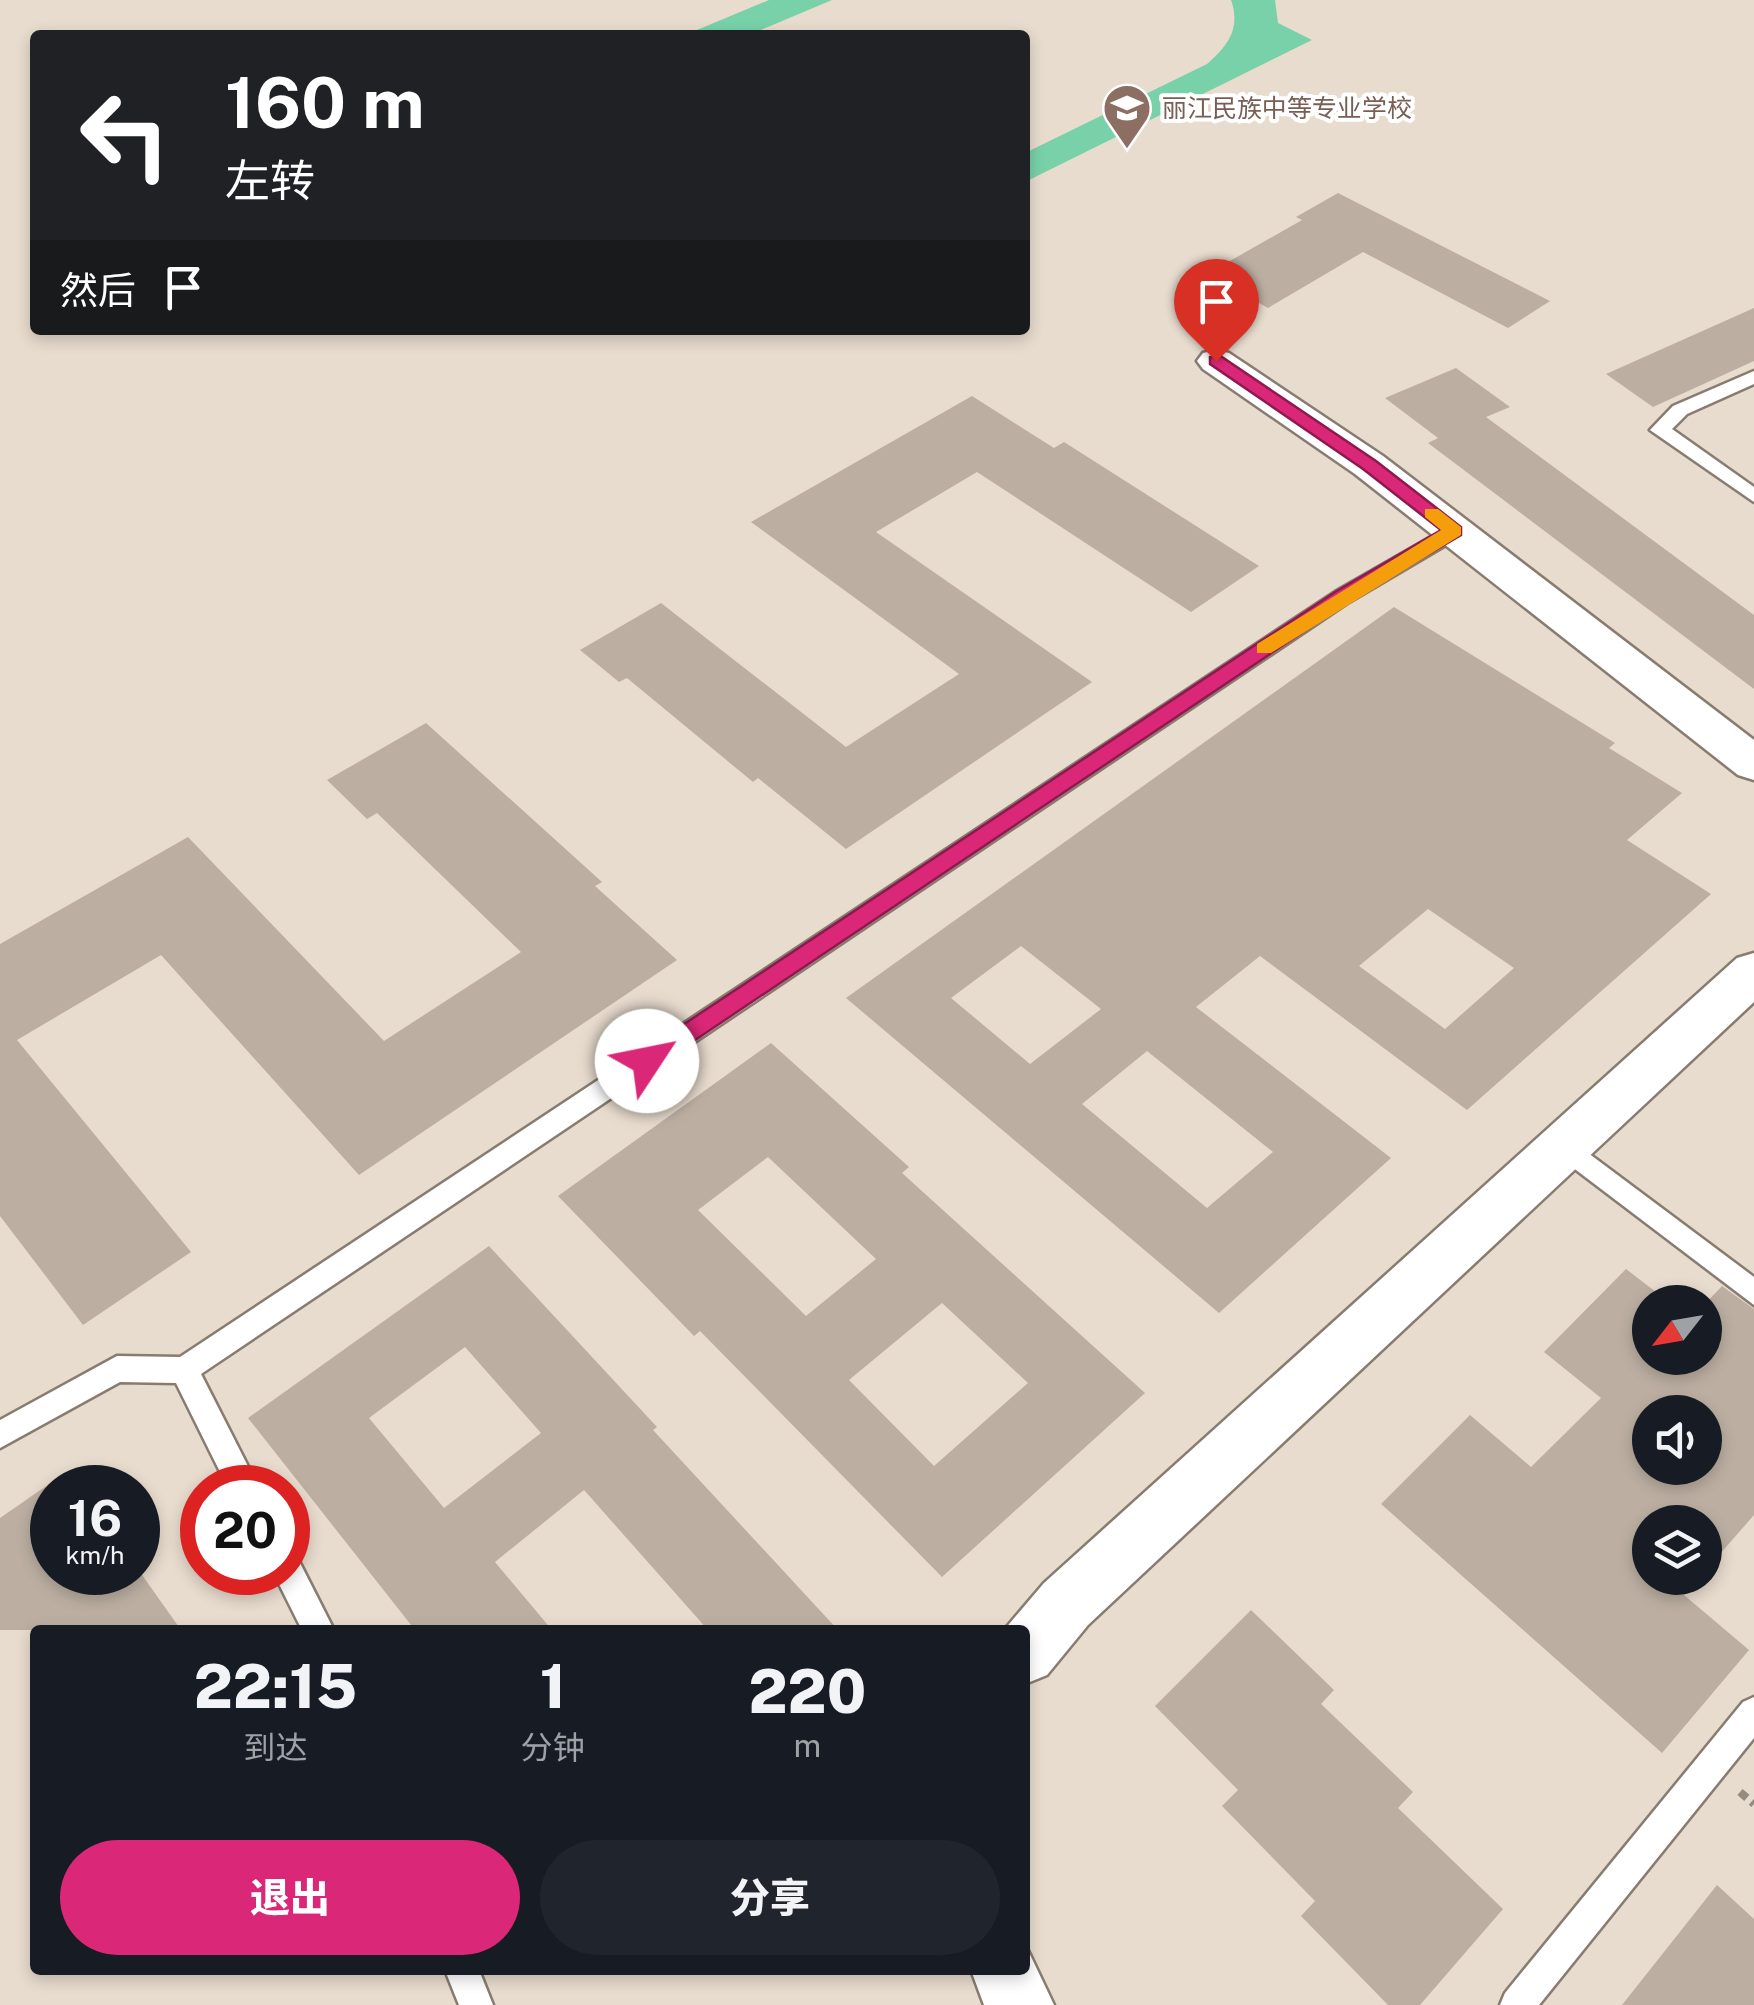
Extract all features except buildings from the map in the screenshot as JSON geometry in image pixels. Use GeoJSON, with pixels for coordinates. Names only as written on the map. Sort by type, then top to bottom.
{"type":"FeatureCollection","features":[{"type":"Feature","properties":{"kind":"street"},"geometry":{"type":"LineString","coordinates":[[1216,361],[1370,465],[1754,764]]}},
{"type":"Feature","properties":{"kind":"street"},"geometry":{"type":"LineString","coordinates":[[1030,1646],[1066,1604],[1754,972]]}},
{"type":"Feature","properties":{"kind":"street"},"geometry":{"type":"LineString","coordinates":[[1007,1975],[1019,2005]]}},
{"type":"Feature","properties":{"kind":"lane"},"geometry":{"type":"LineString","coordinates":[[1754,377],[1680,410],[1660,430],[1754,496]]}},
{"type":"Feature","properties":{"kind":"lane"},"geometry":{"type":"LineString","coordinates":[[0,1436],[117,1369],[184,1370],[1342,596],[1454,531]]}},
{"type":"Feature","properties":{"kind":"lane"},"geometry":{"type":"LineString","coordinates":[[1564,1146],[1754,1293]]}},
{"type":"Feature","properties":{"kind":"lane"},"geometry":{"type":"LineString","coordinates":[[184,1370],[232,1465]]}},
{"type":"Feature","properties":{"kind":"lane"},"geometry":{"type":"LineString","coordinates":[[300,1595],[315,1625]]}},
{"type":"Feature","properties":{"kind":"lane"},"geometry":{"type":"LineString","coordinates":[[1517,2005],[1754,1713]]}},
{"type":"Feature","properties":{"kind":"lane"},"geometry":{"type":"LineString","coordinates":[[464,1975],[476,2005]]}},
{"type":"Feature","properties":{"kind":"green space"},"geometry":{"type":"Polygon","coordinates":[[[769,0],[832,0],[761,30],[697,30],[769,0]]]}},
{"type":"Feature","properties":{"kind":"green space"},"geometry":{"type":"Polygon","coordinates":[[[1231,0],[1275,0],[1278,23],[1312,40],[1030,180],[1030,151],[1207,64],[1231,36],[1231,0]]]}},
{"type":"Feature","properties":{"kind":"slow traffic"},"geometry":{"type":"LineString","coordinates":[[1264,648],[1342,596],[1454,531],[1432,513]]}},
{"type":"Feature","properties":{"kind":"place","name":"丽江民族中等专业学校"},"geometry":{"type":"Point","coordinates":[1127,150]}},
{"type":"Feature","properties":{"kind":"route"},"geometry":{"type":"LineString","coordinates":[[647,1061],[1342,596],[1454,531],[1370,465],[1216,361]]}}]}
